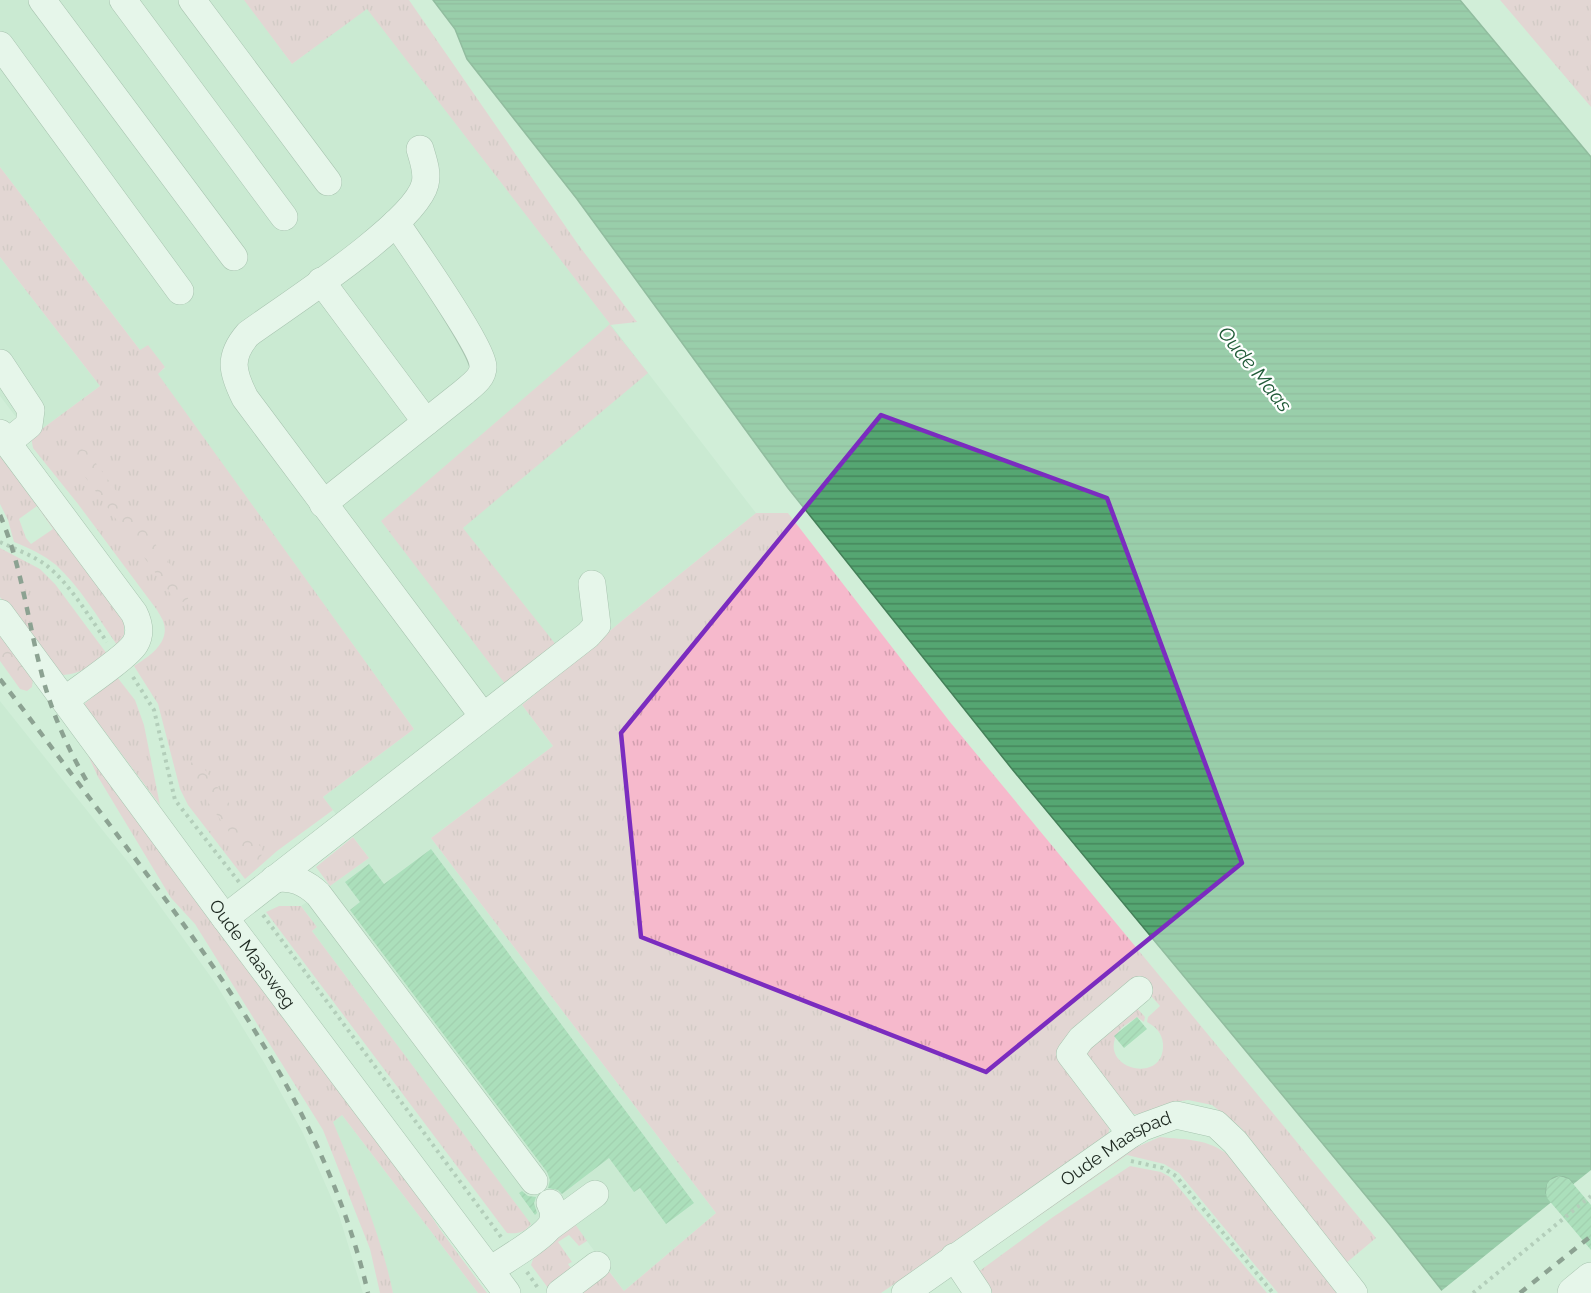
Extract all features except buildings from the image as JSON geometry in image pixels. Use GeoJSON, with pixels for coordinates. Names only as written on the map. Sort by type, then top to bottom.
{"type":"FeatureCollection","features":[{"type":"Feature","properties":{"kind":"highway"},"geometry":{"type":"LineString","coordinates":[[1574,1293],[1591,1279]]}},
{"type":"Feature","properties":{"kind":"street"},"geometry":{"type":"LineString","coordinates":[[42,0],[234,257]]}},
{"type":"Feature","properties":{"kind":"street"},"geometry":{"type":"LineString","coordinates":[[123,0],[284,217]]}},
{"type":"Feature","properties":{"kind":"street"},"geometry":{"type":"LineString","coordinates":[[192,0],[328,182]]}},
{"type":"Feature","properties":{"kind":"street"},"geometry":{"type":"LineString","coordinates":[[0,45],[180,291]]}},
{"type":"Feature","properties":{"kind":"street"},"geometry":{"type":"LineString","coordinates":[[420,149],[425,167],[425,185],[414,205],[369,247],[248,333],[237,346],[234,363],[236,379],[245,398],[483,717]]}},
{"type":"Feature","properties":{"kind":"street"},"geometry":{"type":"LineString","coordinates":[[323,504],[479,379],[483,368],[482,357],[396,223]]}},
{"type":"Feature","properties":{"kind":"street"},"geometry":{"type":"LineString","coordinates":[[321,281],[426,422]]}},
{"type":"Feature","properties":{"kind":"street"},"geometry":{"type":"LineString","coordinates":[[0,363],[31,410],[29,425],[3,438],[138,621],[137,637],[130,650],[65,700]]}},
{"type":"Feature","properties":{"kind":"street"},"geometry":{"type":"LineString","coordinates":[[225,918],[588,635],[597,625],[597,608],[592,584]]}},
{"type":"Feature","properties":{"kind":"street","name":"Oude Maasweg"},"geometry":{"type":"LineString","coordinates":[[0,614],[507,1293]]}},
{"type":"Feature","properties":{"kind":"street"},"geometry":{"type":"LineString","coordinates":[[274,879],[286,877],[297,880],[318,894],[534,1181]]}},
{"type":"Feature","properties":{"kind":"street"},"geometry":{"type":"LineString","coordinates":[[1131,1134],[1070,1054],[1081,1038],[1139,990]]}},
{"type":"Feature","properties":{"kind":"street","name":"Oude Maaspad"},"geometry":{"type":"LineString","coordinates":[[905,1293],[1131,1134],[1176,1115],[1216,1124],[1235,1142],[1354,1293]]}},
{"type":"Feature","properties":{"kind":"street"},"geometry":{"type":"LineString","coordinates":[[490,1270],[514,1255],[550,1214],[595,1194]]}},
{"type":"Feature","properties":{"kind":"street"},"geometry":{"type":"LineString","coordinates":[[954,1257],[978,1293]]}},
{"type":"Feature","properties":{"kind":"street"},"geometry":{"type":"LineString","coordinates":[[560,1293],[597,1265]]}},
{"type":"Feature","properties":{"kind":"path","name":"Oude Maaspad"},"geometry":{"type":"LineString","coordinates":[[1122,1165],[1129,1160],[1147,1163],[1163,1168],[1176,1176],[1273,1293]]}},
{"type":"Feature","properties":{"kind":"path"},"geometry":{"type":"LineString","coordinates":[[1473,1293],[1591,1196]]}},
{"type":"Feature","properties":{"kind":"highlighted area"},"geometry":{"type":"Polygon","coordinates":[[[881,415],[1107,498],[1242,863],[986,1072],[641,937],[621,733],[881,415]]]}},
{"type":"Feature","properties":{"kind":"shaded area"},"geometry":{"type":"Polygon","coordinates":[[[0,0],[245,0],[292,64],[367,8],[756,513],[522,705],[553,746],[431,838],[716,1213],[624,1291],[575,1225],[546,1245],[312,931],[317,927],[301,906],[369,858],[323,797],[414,729],[157,374],[165,368],[140,350],[0,167],[0,0]]]}},
{"type":"Feature","properties":{"kind":"shaded area"},"geometry":{"type":"Polygon","coordinates":[[[0,257],[100,386],[31,437],[0,396],[0,257]]]}},
{"type":"Feature","properties":{"kind":"shaded area"},"geometry":{"type":"Polygon","coordinates":[[[0,701],[132,867],[216,984],[265,1064],[302,1131],[339,1215],[363,1293],[0,1293],[0,701]]]}},
{"type":"Feature","properties":{"kind":"shaded area"},"geometry":{"type":"Polygon","coordinates":[[[342,1115],[478,1293],[393,1293],[374,1228],[355,1175],[332,1122],[342,1115]]]}},
{"type":"Feature","properties":{"kind":"green space"},"geometry":{"type":"Polygon","coordinates":[[[244,0],[409,0],[577,243],[637,322],[610,325],[648,373],[463,528],[557,646],[506,685],[381,521],[610,324],[367,9],[292,64],[244,0]]]}},
{"type":"Feature","properties":{"kind":"green space"},"geometry":{"type":"Polygon","coordinates":[[[1500,0],[1591,0],[1591,107],[1500,0]]]}},
{"type":"Feature","properties":{"kind":"green space"},"geometry":{"type":"Polygon","coordinates":[[[0,167],[140,350],[148,345],[165,367],[158,374],[414,729],[323,797],[333,810],[277,851],[245,879],[188,805],[180,789],[158,704],[134,666],[151,654],[160,644],[165,631],[162,618],[78,504],[33,448],[31,437],[100,386],[0,257],[0,167]]]}},
{"type":"Feature","properties":{"kind":"green space"},"geometry":{"type":"Polygon","coordinates":[[[76,447],[87,451],[189,590],[188,599],[183,602],[176,601],[72,459],[71,449],[76,447]]]}},
{"type":"Feature","properties":{"kind":"green space"},"geometry":{"type":"Polygon","coordinates":[[[0,453],[124,622],[124,635],[117,645],[73,583],[56,565],[31,549],[14,542],[8,520],[0,504],[0,453]],[[37,506],[19,519],[26,538],[31,544],[53,529],[37,506]]]}},
{"type":"Feature","properties":{"kind":"green space"},"geometry":{"type":"Polygon","coordinates":[[[756,513],[788,513],[950,722],[1376,1238],[1345,1264],[1241,1128],[1212,1105],[1188,1100],[1169,1103],[1139,1115],[1126,1112],[1082,1056],[1136,1007],[1145,1017],[1144,1022],[1137,1017],[1119,1031],[1114,1044],[1116,1055],[1122,1063],[1132,1068],[1143,1069],[1153,1065],[1161,1057],[1163,1044],[1160,1034],[1147,1022],[1148,1017],[1160,1006],[1138,981],[1057,1050],[1104,1110],[1110,1125],[1108,1136],[1030,1193],[881,1293],[569,1293],[605,1266],[624,1291],[716,1213],[431,838],[553,746],[522,705],[756,513]]]}},
{"type":"Feature","properties":{"kind":"green space"},"geometry":{"type":"Polygon","coordinates":[[[0,548],[40,569],[55,584],[107,654],[81,671],[63,675],[43,656],[0,597],[0,548]]]}},
{"type":"Feature","properties":{"kind":"green space"},"geometry":{"type":"Polygon","coordinates":[[[0,633],[33,678],[32,687],[27,691],[20,689],[0,661],[0,633]]]}},
{"type":"Feature","properties":{"kind":"green space"},"geometry":{"type":"Polygon","coordinates":[[[117,677],[135,700],[144,725],[160,805],[84,704],[117,677]]]}},
{"type":"Feature","properties":{"kind":"green space"},"geometry":{"type":"Polygon","coordinates":[[[70,716],[487,1293],[478,1293],[342,1115],[333,1122],[375,1227],[393,1293],[380,1293],[370,1249],[323,1130],[195,924],[171,898],[98,777],[70,716]]]}},
{"type":"Feature","properties":{"kind":"green space"},"geometry":{"type":"Polygon","coordinates":[[[192,762],[197,762],[203,767],[262,849],[261,859],[256,862],[249,860],[190,777],[188,766],[192,762]]]}},
{"type":"Feature","properties":{"kind":"green space"},"geometry":{"type":"Polygon","coordinates":[[[353,837],[369,858],[330,886],[316,867],[353,837]]]}},
{"type":"Feature","properties":{"kind":"green space"},"geometry":{"type":"Polygon","coordinates":[[[279,906],[301,906],[317,927],[312,931],[531,1224],[526,1229],[518,1233],[507,1233],[266,912],[279,906]]]}},
{"type":"Feature","properties":{"kind":"green space"},"geometry":{"type":"Polygon","coordinates":[[[1160,1137],[1205,1143],[1230,1156],[1342,1293],[1278,1293],[1179,1173],[1164,1164],[1127,1155],[977,1259],[978,1255],[1125,1152],[1160,1137]]]}},
{"type":"Feature","properties":{"kind":"green space"},"geometry":{"type":"Polygon","coordinates":[[[1130,1166],[1161,1172],[1170,1177],[1267,1293],[986,1293],[974,1275],[1053,1217],[1130,1166]]]}},
{"type":"Feature","properties":{"kind":"green space"},"geometry":{"type":"Polygon","coordinates":[[[575,1224],[587,1241],[579,1246],[569,1235],[558,1242],[572,1262],[568,1264],[575,1274],[551,1292],[531,1265],[535,1253],[575,1224]]]}},
{"type":"Feature","properties":{"kind":"water","name":"Oude Maas"},"geometry":{"type":"Polygon","coordinates":[[[433,0],[1460,0],[1591,157],[1591,1205],[1569,1179],[1564,1177],[1553,1178],[1546,1188],[1546,1193],[1591,1250],[1444,1293],[1012,769],[788,488],[577,199],[467,59],[455,29],[433,0]]]}},
{"type":"Feature","properties":{"kind":"pier"},"geometry":{"type":"Polygon","coordinates":[[[1591,1170],[1591,1208],[1571,1186],[1591,1170]]]}},
{"type":"Feature","properties":{"kind":"pier"},"geometry":{"type":"Polygon","coordinates":[[[1554,1200],[1591,1245],[1591,1293],[1440,1292],[1554,1200]]]}},
{"type":"Feature","properties":{"kind":"railway"},"geometry":{"type":"LineString","coordinates":[[0,515],[18,571],[44,683],[66,742],[89,785]]}},
{"type":"Feature","properties":{"kind":"railway"},"geometry":{"type":"LineString","coordinates":[[0,679],[168,903],[240,1007],[273,1061],[303,1116],[329,1173],[351,1232],[368,1293]]}},
{"type":"Feature","properties":{"kind":"railway"},"geometry":{"type":"LineString","coordinates":[[1520,1293],[1591,1236]]}}]}
